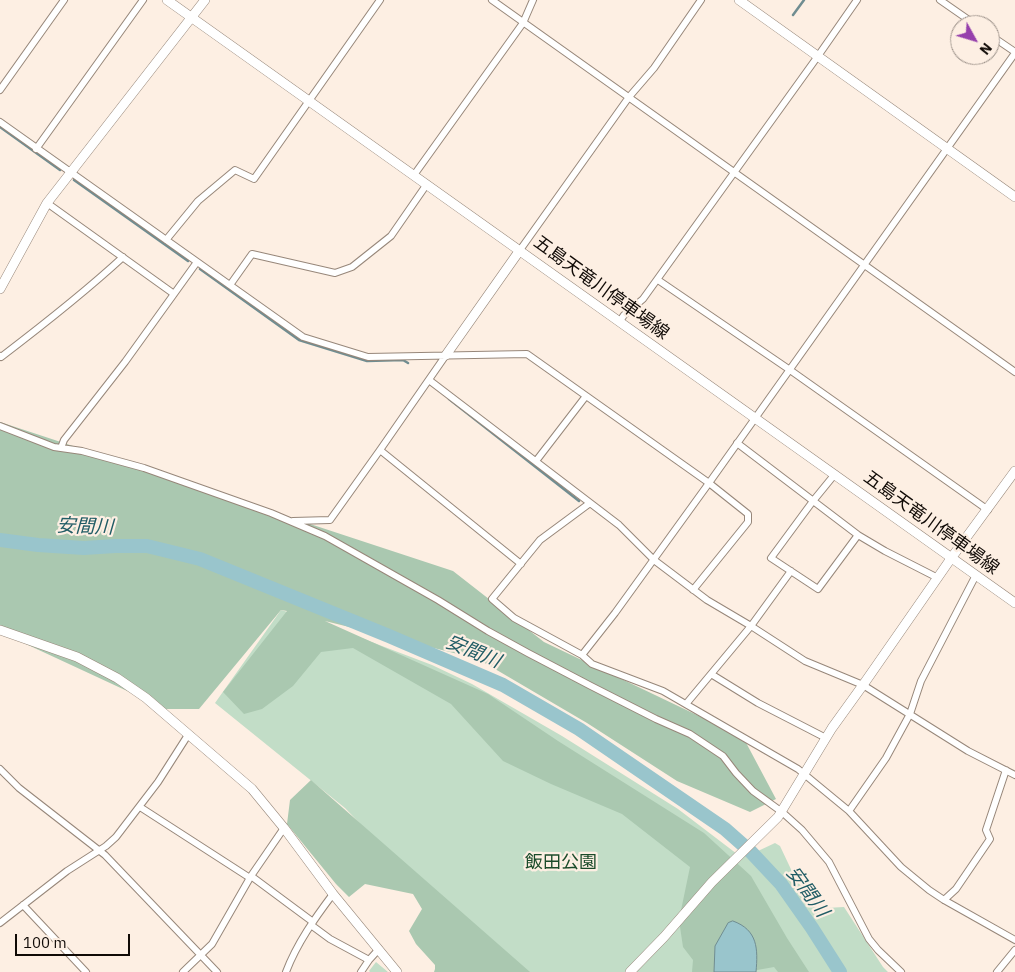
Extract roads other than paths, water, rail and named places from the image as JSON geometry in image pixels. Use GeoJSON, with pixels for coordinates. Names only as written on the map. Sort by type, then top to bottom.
{"type":"FeatureCollection","features":[{"type":"Feature","properties":{"kind":"street"},"geometry":{"type":"LineString","coordinates":[[0,90],[64,0]]}},
{"type":"Feature","properties":{"kind":"street"},"geometry":{"type":"LineString","coordinates":[[36,149],[143,0]]}},
{"type":"Feature","properties":{"kind":"street","name":"五島天竜川停車場線"},"geometry":{"type":"LineString","coordinates":[[167,0],[1015,603]]}},
{"type":"Feature","properties":{"kind":"street"},"geometry":{"type":"LineString","coordinates":[[0,288],[47,202],[205,0]]}},
{"type":"Feature","properties":{"kind":"street"},"geometry":{"type":"LineString","coordinates":[[166,240],[198,201],[235,170],[254,179],[380,0]]}},
{"type":"Feature","properties":{"kind":"street"},"geometry":{"type":"LineString","coordinates":[[492,0],[1015,372]]}},
{"type":"Feature","properties":{"kind":"street"},"geometry":{"type":"LineString","coordinates":[[414,174],[523,23],[533,0]]}},
{"type":"Feature","properties":{"kind":"street"},"geometry":{"type":"LineString","coordinates":[[289,521],[330,520],[629,97],[654,68],[701,0]]}},
{"type":"Feature","properties":{"kind":"street"},"geometry":{"type":"LineString","coordinates":[[739,0],[1015,197]]}},
{"type":"Feature","properties":{"kind":"street"},"geometry":{"type":"LineString","coordinates":[[620,321],[624,315],[644,299],[857,0]]}},
{"type":"Feature","properties":{"kind":"street"},"geometry":{"type":"LineString","coordinates":[[940,0],[962,15]]}},
{"type":"Feature","properties":{"kind":"street"},"geometry":{"type":"LineString","coordinates":[[582,655],[654,560],[948,149],[1015,52],[1000,41]]}},
{"type":"Feature","properties":{"kind":"street"},"geometry":{"type":"LineString","coordinates":[[0,122],[302,337],[368,357],[527,354],[709,483],[748,514],[748,522],[693,590]]}},
{"type":"Feature","properties":{"kind":"street"},"geometry":{"type":"LineString","coordinates":[[230,285],[252,254],[335,273],[352,266],[391,236],[426,184]]}},
{"type":"Feature","properties":{"kind":"street"},"geometry":{"type":"LineString","coordinates":[[47,202],[174,294]]}},
{"type":"Feature","properties":{"kind":"street"},"geometry":{"type":"LineString","coordinates":[[0,356],[45,324],[123,257]]}},
{"type":"Feature","properties":{"kind":"street"},"geometry":{"type":"LineString","coordinates":[[61,448],[64,440],[125,362],[197,262]]}},
{"type":"Feature","properties":{"kind":"street"},"geometry":{"type":"LineString","coordinates":[[658,280],[790,370],[988,510]]}},
{"type":"Feature","properties":{"kind":"street"},"geometry":{"type":"LineString","coordinates":[[429,380],[619,525],[654,560],[707,600],[805,661],[863,685],[968,751],[1015,775]]}},
{"type":"Feature","properties":{"kind":"street"},"geometry":{"type":"LineString","coordinates":[[536,461],[586,396]]}},
{"type":"Feature","properties":{"kind":"street"},"geometry":{"type":"LineString","coordinates":[[0,426],[54,447],[82,451],[144,468],[289,521],[324,536],[438,600],[488,631],[591,686],[690,734],[723,756],[753,791],[802,830],[829,862],[869,939],[901,972]]}},
{"type":"Feature","properties":{"kind":"street"},"geometry":{"type":"LineString","coordinates":[[737,443],[858,535],[938,578]]}},
{"type":"Feature","properties":{"kind":"street"},"geometry":{"type":"LineString","coordinates":[[380,450],[521,564]]}},
{"type":"Feature","properties":{"kind":"street"},"geometry":{"type":"LineString","coordinates":[[630,972],[712,882],[780,814],[826,738],[952,557],[1015,471]]}},
{"type":"Feature","properties":{"kind":"street"},"geometry":{"type":"LineString","coordinates":[[835,474],[771,558],[818,589],[858,535]]}},
{"type":"Feature","properties":{"kind":"street"},"geometry":{"type":"LineString","coordinates":[[590,503],[540,540],[492,600],[514,618],[582,655],[592,664],[663,691],[804,773],[849,811],[901,867],[929,890],[1015,940]]}},
{"type":"Feature","properties":{"kind":"street"},"geometry":{"type":"LineString","coordinates":[[686,704],[750,626],[790,571]]}},
{"type":"Feature","properties":{"kind":"street"},"geometry":{"type":"LineString","coordinates":[[849,811],[886,758],[910,714],[921,681],[976,576]]}},
{"type":"Feature","properties":{"kind":"street"},"geometry":{"type":"LineString","coordinates":[[0,630],[78,657],[109,674],[146,698],[252,789],[284,828],[333,894],[397,972]]}},
{"type":"Feature","properties":{"kind":"street"},"geometry":{"type":"LineString","coordinates":[[711,674],[758,703],[826,738]]}},
{"type":"Feature","properties":{"kind":"street"},"geometry":{"type":"LineString","coordinates":[[0,922],[67,871],[116,837],[158,782],[188,735]]}},
{"type":"Feature","properties":{"kind":"street"},"geometry":{"type":"LineString","coordinates":[[0,769],[19,788],[99,850],[217,972]]}},
{"type":"Feature","properties":{"kind":"street"},"geometry":{"type":"LineString","coordinates":[[944,900],[956,889],[990,839],[986,830],[1006,770]]}},
{"type":"Feature","properties":{"kind":"street"},"geometry":{"type":"LineString","coordinates":[[140,807],[251,877],[330,938],[369,960]]}},
{"type":"Feature","properties":{"kind":"street"},"geometry":{"type":"LineString","coordinates":[[183,972],[212,944],[251,877],[284,828]]}},
{"type":"Feature","properties":{"kind":"street"},"geometry":{"type":"LineString","coordinates":[[286,972],[295,952],[333,894]]}},
{"type":"Feature","properties":{"kind":"street"},"geometry":{"type":"LineString","coordinates":[[23,905],[86,972]]}},
{"type":"Feature","properties":{"kind":"street"},"geometry":{"type":"LineString","coordinates":[[361,972],[379,949]]}},
{"type":"Feature","properties":{"kind":"street"},"geometry":{"type":"LineString","coordinates":[[998,972],[1015,950]]}},
{"type":"Feature","properties":{"kind":"water"},"geometry":{"type":"Polygon","coordinates":[[[733,921],[747,930],[755,941],[757,956],[756,972],[714,972],[715,946],[728,923],[733,921]]]}},
{"type":"Feature","properties":{"kind":"waterway"},"geometry":{"type":"LineString","coordinates":[[793,15],[804,0]]}},
{"type":"Feature","properties":{"kind":"waterway"},"geometry":{"type":"LineString","coordinates":[[0,127],[60,170]]}},
{"type":"Feature","properties":{"kind":"waterway"},"geometry":{"type":"LineString","coordinates":[[74,180],[188,261]]}},
{"type":"Feature","properties":{"kind":"waterway"},"geometry":{"type":"LineString","coordinates":[[200,269],[299,340],[367,361],[403,360],[408,363]]}},
{"type":"Feature","properties":{"kind":"waterway"},"geometry":{"type":"LineString","coordinates":[[449,399],[579,501]]}},
{"type":"Feature","properties":{"kind":"waterway","name":"安間川"},"geometry":{"type":"LineString","coordinates":[[0,540],[84,548],[147,546],[200,559],[503,685],[579,729],[725,829],[751,852],[781,884],[840,972]]}},
{"type":"Feature","properties":{"kind":"park label","name":"飯田公園"},"geometry":{"type":"Point","coordinates":[561,863]}}]}
